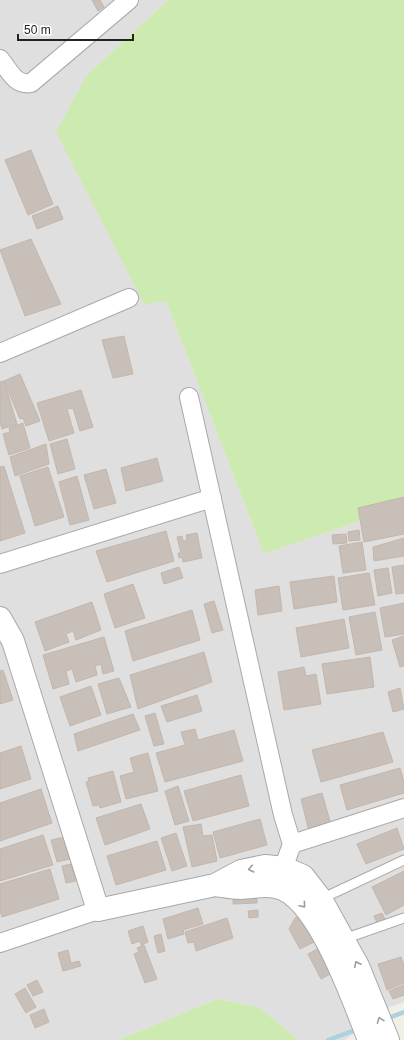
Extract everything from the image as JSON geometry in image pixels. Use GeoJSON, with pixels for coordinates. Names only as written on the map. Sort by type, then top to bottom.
{"type":"FeatureCollection","features":[{"type":"Feature","properties":{"kind":"street"},"geometry":{"type":"LineString","coordinates":[[0,59],[17,81],[24,84],[31,83],[129,0]]}},
{"type":"Feature","properties":{"kind":"street"},"geometry":{"type":"LineString","coordinates":[[0,353],[129,298]]}},
{"type":"Feature","properties":{"kind":"street"},"geometry":{"type":"LineString","coordinates":[[189,396],[283,815],[292,844],[281,877]]}},
{"type":"Feature","properties":{"kind":"street"},"geometry":{"type":"LineString","coordinates":[[0,564],[212,498]]}},
{"type":"Feature","properties":{"kind":"street"},"geometry":{"type":"LineString","coordinates":[[0,618],[16,648],[98,910]]}},
{"type":"Feature","properties":{"kind":"street"},"geometry":{"type":"LineString","coordinates":[[292,844],[404,808]]}},
{"type":"Feature","properties":{"kind":"street"},"geometry":{"type":"LineString","coordinates":[[0,943],[98,910],[215,885],[242,872],[265,866],[281,877],[294,895],[308,910],[322,933],[343,975],[364,1003],[388,1040]]}},
{"type":"Feature","properties":{"kind":"street"},"geometry":{"type":"LineString","coordinates":[[281,877],[303,876],[321,899],[344,939],[364,1003],[369,1040]]}},
{"type":"Feature","properties":{"kind":"lane"},"geometry":{"type":"LineString","coordinates":[[321,899],[404,860]]}},
{"type":"Feature","properties":{"kind":"lane"},"geometry":{"type":"LineString","coordinates":[[344,939],[404,918]]}},
{"type":"Feature","properties":{"kind":"shaded area"},"geometry":{"type":"Polygon","coordinates":[[[0,0],[168,0],[87,75],[166,301],[264,554],[404,506],[404,1002],[390,1007],[345,1040],[298,1040],[259,1007],[217,999],[118,1040],[0,1040],[0,0]]]}},
{"type":"Feature","properties":{"kind":"green space"},"geometry":{"type":"Polygon","coordinates":[[[168,0],[404,0],[404,506],[264,554],[166,301],[144,304],[56,132],[87,75],[168,0]]]}},
{"type":"Feature","properties":{"kind":"green space"},"geometry":{"type":"Polygon","coordinates":[[[217,999],[259,1007],[298,1040],[118,1040],[217,999]]]}},
{"type":"Feature","properties":{"kind":"building"},"geometry":{"type":"Polygon","coordinates":[[[92,0],[100,0],[104,7],[98,11],[92,0]]]}},
{"type":"Feature","properties":{"kind":"building"},"geometry":{"type":"Polygon","coordinates":[[[31,150],[53,204],[28,215],[5,160],[31,150]]]}},
{"type":"Feature","properties":{"kind":"building"},"geometry":{"type":"Polygon","coordinates":[[[58,206],[63,219],[37,229],[32,216],[58,206]]]}},
{"type":"Feature","properties":{"kind":"building"},"geometry":{"type":"Polygon","coordinates":[[[31,239],[61,304],[25,316],[0,250],[31,239]]]}},
{"type":"Feature","properties":{"kind":"building"},"geometry":{"type":"Polygon","coordinates":[[[124,336],[133,374],[113,378],[102,340],[124,336]]]}},
{"type":"Feature","properties":{"kind":"building"},"geometry":{"type":"Polygon","coordinates":[[[20,374],[40,421],[26,426],[23,418],[20,419],[4,381],[20,374]]]}},
{"type":"Feature","properties":{"kind":"building"},"geometry":{"type":"Polygon","coordinates":[[[4,381],[17,424],[2,429],[0,422],[0,382],[4,381]]]}},
{"type":"Feature","properties":{"kind":"building"},"geometry":{"type":"Polygon","coordinates":[[[81,390],[93,427],[80,431],[73,408],[67,409],[74,433],[49,441],[37,403],[81,390]]]}},
{"type":"Feature","properties":{"kind":"building"},"geometry":{"type":"Polygon","coordinates":[[[23,423],[30,448],[9,455],[3,434],[10,432],[9,428],[23,423]]]}},
{"type":"Feature","properties":{"kind":"building"},"geometry":{"type":"Polygon","coordinates":[[[67,439],[75,469],[58,474],[50,444],[67,439]]]}},
{"type":"Feature","properties":{"kind":"building"},"geometry":{"type":"Polygon","coordinates":[[[46,444],[49,464],[15,476],[10,457],[46,444]]]}},
{"type":"Feature","properties":{"kind":"building"},"geometry":{"type":"Polygon","coordinates":[[[157,458],[163,481],[126,491],[121,468],[157,458]]]}},
{"type":"Feature","properties":{"kind":"building"},"geometry":{"type":"Polygon","coordinates":[[[4,466],[25,533],[0,541],[0,467],[4,466]]]}},
{"type":"Feature","properties":{"kind":"building"},"geometry":{"type":"Polygon","coordinates":[[[48,467],[64,517],[35,526],[20,476],[48,467]]]}},
{"type":"Feature","properties":{"kind":"building"},"geometry":{"type":"Polygon","coordinates":[[[106,469],[116,503],[94,509],[84,475],[106,469]]]}},
{"type":"Feature","properties":{"kind":"building"},"geometry":{"type":"Polygon","coordinates":[[[77,476],[89,520],[70,525],[59,482],[77,476]]]}},
{"type":"Feature","properties":{"kind":"building"},"geometry":{"type":"Polygon","coordinates":[[[404,497],[404,534],[364,542],[358,508],[404,497]]]}},
{"type":"Feature","properties":{"kind":"building"},"geometry":{"type":"Polygon","coordinates":[[[359,530],[360,540],[349,541],[348,532],[359,530]]]}},
{"type":"Feature","properties":{"kind":"building"},"geometry":{"type":"Polygon","coordinates":[[[166,531],[174,561],[107,582],[96,551],[166,531]]]}},
{"type":"Feature","properties":{"kind":"building"},"geometry":{"type":"Polygon","coordinates":[[[197,533],[202,558],[183,562],[182,557],[179,558],[178,553],[181,553],[177,537],[182,536],[183,541],[187,540],[186,535],[197,533]]]}},
{"type":"Feature","properties":{"kind":"building"},"geometry":{"type":"Polygon","coordinates":[[[346,534],[347,543],[333,544],[332,535],[346,534]]]}},
{"type":"Feature","properties":{"kind":"building"},"geometry":{"type":"Polygon","coordinates":[[[404,538],[404,556],[374,561],[373,547],[404,538]]]}},
{"type":"Feature","properties":{"kind":"building"},"geometry":{"type":"Polygon","coordinates":[[[362,542],[366,570],[343,573],[339,546],[362,542]]]}},
{"type":"Feature","properties":{"kind":"building"},"geometry":{"type":"Polygon","coordinates":[[[404,565],[404,593],[396,594],[392,567],[404,565]]]}},
{"type":"Feature","properties":{"kind":"building"},"geometry":{"type":"Polygon","coordinates":[[[179,567],[183,578],[164,584],[161,573],[179,567]]]}},
{"type":"Feature","properties":{"kind":"building"},"geometry":{"type":"Polygon","coordinates":[[[388,568],[392,593],[378,596],[374,570],[388,568]]]}},
{"type":"Feature","properties":{"kind":"building"},"geometry":{"type":"Polygon","coordinates":[[[369,573],[375,605],[343,610],[338,578],[369,573]]]}},
{"type":"Feature","properties":{"kind":"building"},"geometry":{"type":"Polygon","coordinates":[[[334,576],[337,602],[294,609],[290,582],[334,576]]]}},
{"type":"Feature","properties":{"kind":"building"},"geometry":{"type":"Polygon","coordinates":[[[133,584],[145,618],[115,628],[104,594],[133,584]]]}},
{"type":"Feature","properties":{"kind":"building"},"geometry":{"type":"Polygon","coordinates":[[[279,586],[282,611],[258,615],[255,590],[279,586]]]}},
{"type":"Feature","properties":{"kind":"building"},"geometry":{"type":"Polygon","coordinates":[[[214,601],[223,630],[212,633],[204,604],[214,601]]]}},
{"type":"Feature","properties":{"kind":"building"},"geometry":{"type":"Polygon","coordinates":[[[92,602],[101,630],[76,640],[73,631],[66,634],[69,642],[45,651],[35,622],[92,602]]]}},
{"type":"Feature","properties":{"kind":"building"},"geometry":{"type":"Polygon","coordinates":[[[404,603],[404,634],[385,637],[380,608],[404,603]]]}},
{"type":"Feature","properties":{"kind":"building"},"geometry":{"type":"Polygon","coordinates":[[[192,610],[200,640],[133,661],[125,631],[192,610]]]}},
{"type":"Feature","properties":{"kind":"building"},"geometry":{"type":"Polygon","coordinates":[[[375,612],[382,650],[356,655],[349,617],[375,612]]]}},
{"type":"Feature","properties":{"kind":"building"},"geometry":{"type":"Polygon","coordinates":[[[344,619],[349,648],[301,657],[296,628],[344,619]]]}},
{"type":"Feature","properties":{"kind":"building"},"geometry":{"type":"Polygon","coordinates":[[[404,636],[404,666],[400,667],[392,640],[404,636]]]}},
{"type":"Feature","properties":{"kind":"building"},"geometry":{"type":"Polygon","coordinates":[[[104,637],[114,671],[103,674],[101,664],[95,666],[97,675],[76,682],[72,669],[66,671],[69,684],[53,689],[43,655],[104,637]]]}},
{"type":"Feature","properties":{"kind":"building"},"geometry":{"type":"Polygon","coordinates":[[[204,652],[212,682],[138,709],[130,675],[204,652]]]}},
{"type":"Feature","properties":{"kind":"building"},"geometry":{"type":"Polygon","coordinates":[[[370,657],[374,687],[327,694],[322,664],[370,657]]]}},
{"type":"Feature","properties":{"kind":"building"},"geometry":{"type":"Polygon","coordinates":[[[304,667],[306,676],[316,674],[321,704],[284,710],[278,672],[304,667]]]}},
{"type":"Feature","properties":{"kind":"building"},"geometry":{"type":"Polygon","coordinates":[[[3,670],[13,700],[0,704],[0,671],[3,670]]]}},
{"type":"Feature","properties":{"kind":"building"},"geometry":{"type":"Polygon","coordinates":[[[119,678],[131,707],[107,714],[98,684],[119,678]]]}},
{"type":"Feature","properties":{"kind":"building"},"geometry":{"type":"Polygon","coordinates":[[[91,686],[101,715],[70,726],[60,697],[91,686]]]}},
{"type":"Feature","properties":{"kind":"building"},"geometry":{"type":"Polygon","coordinates":[[[400,688],[404,709],[393,712],[388,692],[400,688]]]}},
{"type":"Feature","properties":{"kind":"building"},"geometry":{"type":"Polygon","coordinates":[[[197,695],[202,711],[167,722],[161,706],[197,695]]]}},
{"type":"Feature","properties":{"kind":"building"},"geometry":{"type":"Polygon","coordinates":[[[155,713],[164,744],[154,746],[145,716],[155,713]]]}},
{"type":"Feature","properties":{"kind":"building"},"geometry":{"type":"Polygon","coordinates":[[[133,714],[140,730],[78,751],[74,734],[133,714]]]}},
{"type":"Feature","properties":{"kind":"building"},"geometry":{"type":"Polygon","coordinates":[[[195,729],[198,740],[234,730],[243,761],[165,782],[156,753],[185,745],[181,732],[195,729]]]}},
{"type":"Feature","properties":{"kind":"building"},"geometry":{"type":"Polygon","coordinates":[[[383,732],[393,762],[321,782],[312,750],[383,732]]]}},
{"type":"Feature","properties":{"kind":"building"},"geometry":{"type":"Polygon","coordinates":[[[21,746],[31,779],[0,789],[0,753],[21,746]]]}},
{"type":"Feature","properties":{"kind":"building"},"geometry":{"type":"Polygon","coordinates":[[[148,753],[158,791],[126,799],[120,776],[134,772],[130,758],[148,753]]]}},
{"type":"Feature","properties":{"kind":"building"},"geometry":{"type":"Polygon","coordinates":[[[400,768],[404,782],[404,793],[347,810],[340,785],[400,768]]]}},
{"type":"Feature","properties":{"kind":"building"},"geometry":{"type":"Polygon","coordinates":[[[113,771],[121,802],[100,808],[99,805],[93,806],[86,782],[89,781],[88,778],[113,771]]]}},
{"type":"Feature","properties":{"kind":"building"},"geometry":{"type":"Polygon","coordinates":[[[241,775],[249,806],[193,821],[184,791],[241,775]]]}},
{"type":"Feature","properties":{"kind":"building"},"geometry":{"type":"Polygon","coordinates":[[[178,786],[189,821],[175,825],[165,791],[178,786]]]}},
{"type":"Feature","properties":{"kind":"building"},"geometry":{"type":"Polygon","coordinates":[[[41,789],[52,823],[0,841],[0,803],[41,789]]]}},
{"type":"Feature","properties":{"kind":"building"},"geometry":{"type":"Polygon","coordinates":[[[322,793],[331,825],[309,831],[301,799],[322,793]]]}},
{"type":"Feature","properties":{"kind":"building"},"geometry":{"type":"Polygon","coordinates":[[[141,804],[150,829],[105,845],[96,818],[141,804]]]}},
{"type":"Feature","properties":{"kind":"building"},"geometry":{"type":"Polygon","coordinates":[[[260,819],[267,845],[220,858],[213,832],[260,819]]]}},
{"type":"Feature","properties":{"kind":"building"},"geometry":{"type":"Polygon","coordinates":[[[201,824],[203,836],[212,835],[217,861],[192,867],[183,827],[201,824]]]}},
{"type":"Feature","properties":{"kind":"building"},"geometry":{"type":"Polygon","coordinates":[[[397,828],[404,849],[366,864],[357,844],[397,828]]]}},
{"type":"Feature","properties":{"kind":"building"},"geometry":{"type":"Polygon","coordinates":[[[176,833],[187,866],[172,871],[161,838],[176,833]]]}},
{"type":"Feature","properties":{"kind":"building"},"geometry":{"type":"Polygon","coordinates":[[[43,835],[53,865],[0,881],[0,849],[43,835]]]}},
{"type":"Feature","properties":{"kind":"building"},"geometry":{"type":"Polygon","coordinates":[[[64,837],[70,859],[57,862],[51,840],[64,837]]]}},
{"type":"Feature","properties":{"kind":"building"},"geometry":{"type":"Polygon","coordinates":[[[157,841],[166,870],[116,885],[107,856],[157,841]]]}},
{"type":"Feature","properties":{"kind":"building"},"geometry":{"type":"Polygon","coordinates":[[[71,864],[76,881],[66,883],[62,866],[71,864]]]}},
{"type":"Feature","properties":{"kind":"building"},"geometry":{"type":"Polygon","coordinates":[[[50,869],[59,899],[2,917],[0,911],[0,884],[50,869]]]}},
{"type":"Feature","properties":{"kind":"building"},"geometry":{"type":"Polygon","coordinates":[[[404,871],[404,905],[386,915],[372,887],[404,871]]]}},
{"type":"Feature","properties":{"kind":"building"},"geometry":{"type":"Polygon","coordinates":[[[257,891],[257,903],[233,904],[233,892],[257,891]]]}},
{"type":"Feature","properties":{"kind":"building"},"geometry":{"type":"Polygon","coordinates":[[[198,908],[203,924],[183,930],[184,934],[168,939],[163,919],[198,908]]]}},
{"type":"Feature","properties":{"kind":"building"},"geometry":{"type":"Polygon","coordinates":[[[258,910],[258,917],[249,918],[248,911],[258,910]]]}},
{"type":"Feature","properties":{"kind":"building"},"geometry":{"type":"Polygon","coordinates":[[[382,913],[386,921],[378,925],[374,916],[382,913]]]}},
{"type":"Feature","properties":{"kind":"building"},"geometry":{"type":"Polygon","coordinates":[[[300,917],[314,942],[300,949],[289,929],[295,918],[300,917]]]}},
{"type":"Feature","properties":{"kind":"building"},"geometry":{"type":"Polygon","coordinates":[[[227,918],[233,938],[196,951],[194,942],[188,943],[185,932],[227,918]]]}},
{"type":"Feature","properties":{"kind":"building"},"geometry":{"type":"Polygon","coordinates":[[[143,926],[148,942],[141,945],[140,941],[132,944],[128,931],[143,926]]]}},
{"type":"Feature","properties":{"kind":"building"},"geometry":{"type":"Polygon","coordinates":[[[161,934],[165,951],[158,953],[154,936],[161,934]]]}},
{"type":"Feature","properties":{"kind":"building"},"geometry":{"type":"Polygon","coordinates":[[[144,945],[157,979],[145,983],[134,954],[139,952],[137,948],[144,945]]]}},
{"type":"Feature","properties":{"kind":"building"},"geometry":{"type":"Polygon","coordinates":[[[319,948],[332,973],[321,979],[308,954],[319,948]]]}},
{"type":"Feature","properties":{"kind":"building"},"geometry":{"type":"Polygon","coordinates":[[[68,950],[71,963],[79,961],[81,966],[63,971],[58,953],[68,950]]]}},
{"type":"Feature","properties":{"kind":"building"},"geometry":{"type":"Polygon","coordinates":[[[401,957],[404,965],[404,983],[387,990],[378,964],[401,957]]]}},
{"type":"Feature","properties":{"kind":"building"},"geometry":{"type":"Polygon","coordinates":[[[37,980],[43,992],[33,996],[27,985],[37,980]]]}},
{"type":"Feature","properties":{"kind":"building"},"geometry":{"type":"Polygon","coordinates":[[[404,985],[404,995],[393,999],[389,991],[404,985]]]}},
{"type":"Feature","properties":{"kind":"building"},"geometry":{"type":"Polygon","coordinates":[[[25,988],[36,1007],[26,1013],[15,994],[25,988]]]}},
{"type":"Feature","properties":{"kind":"building"},"geometry":{"type":"Polygon","coordinates":[[[44,1009],[49,1022],[35,1028],[30,1015],[44,1009]]]}},
{"type":"Feature","properties":{"kind":"waterway"},"geometry":{"type":"LineString","coordinates":[[386,1019],[404,1012]]}},
{"type":"Feature","properties":{"kind":"waterway"},"geometry":{"type":"LineString","coordinates":[[328,1040],[358,1029]]}}]}
